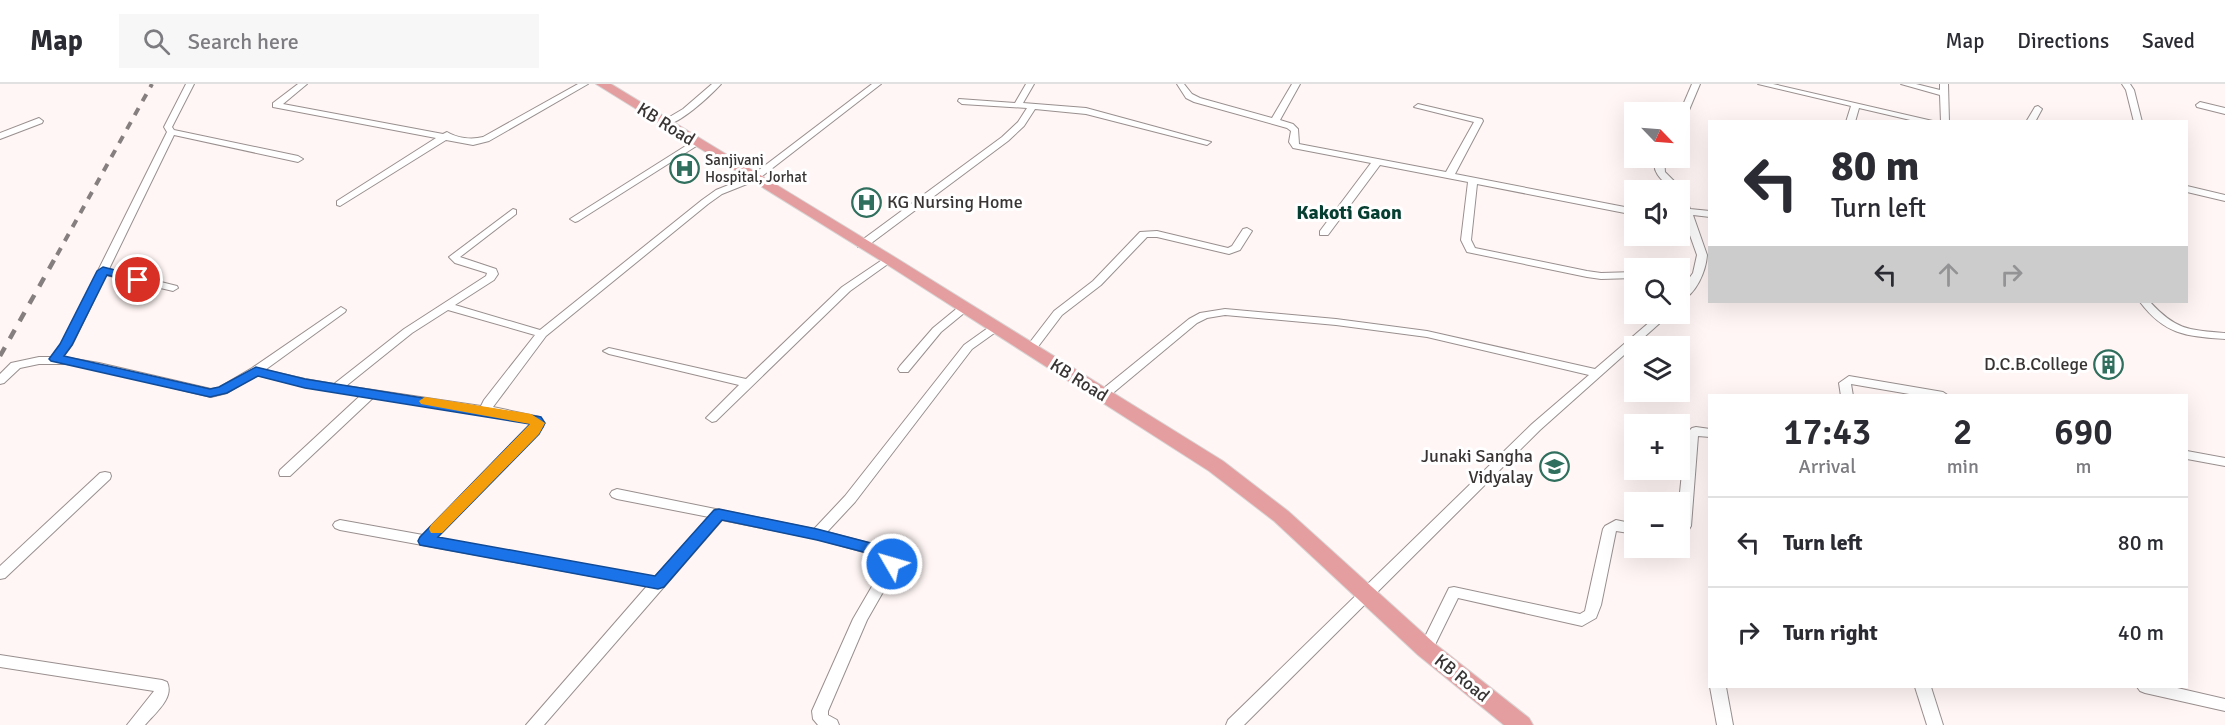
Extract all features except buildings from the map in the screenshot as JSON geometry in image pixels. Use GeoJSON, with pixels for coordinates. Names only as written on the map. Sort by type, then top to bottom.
{"type":"FeatureCollection","features":[{"type":"Feature","properties":{"kind":"main road","name":"KB Road"},"geometry":{"type":"LineString","coordinates":[[602,84],[965,307],[1192,451],[1243,486],[1281,516],[1426,649],[1521,725]]}},
{"type":"Feature","properties":{"kind":"street"},"geometry":{"type":"LineString","coordinates":[[190,84],[168,127],[171,132],[298,159]]}},
{"type":"Feature","properties":{"kind":"street"},"geometry":{"type":"LineString","coordinates":[[303,84],[276,105],[447,135],[473,142],[486,139],[584,84]]}},
{"type":"Feature","properties":{"kind":"street"},"geometry":{"type":"LineString","coordinates":[[664,124],[686,111],[717,84]]}},
{"type":"Feature","properties":{"kind":"street"},"geometry":{"type":"LineString","coordinates":[[489,411],[488,403],[542,334],[577,304],[712,197],[754,178],[877,84]]}},
{"type":"Feature","properties":{"kind":"street"},"geometry":{"type":"LineString","coordinates":[[1028,106],[1019,103],[1030,84]]}},
{"type":"Feature","properties":{"kind":"street"},"geometry":{"type":"LineString","coordinates":[[1275,121],[1296,84]]}},
{"type":"Feature","properties":{"kind":"street"},"geometry":{"type":"LineString","coordinates":[[1688,102],[1696,84]]}},
{"type":"Feature","properties":{"kind":"street"},"geometry":{"type":"LineString","coordinates":[[1762,84],[1924,120]]}},
{"type":"Feature","properties":{"kind":"street"},"geometry":{"type":"LineString","coordinates":[[1905,84],[1944,89],[1945,120]]}},
{"type":"Feature","properties":{"kind":"street"},"geometry":{"type":"LineString","coordinates":[[2126,84],[2130,90],[2138,120]]}},
{"type":"Feature","properties":{"kind":"street"},"geometry":{"type":"LineString","coordinates":[[1179,85],[1189,96],[1197,100],[1293,128],[1296,135],[1293,142],[1296,146],[1624,210]]}},
{"type":"Feature","properties":{"kind":"street"},"geometry":{"type":"LineString","coordinates":[[962,101],[1086,111],[1207,142]]}},
{"type":"Feature","properties":{"kind":"street"},"geometry":{"type":"LineString","coordinates":[[1851,120],[1856,104]]}},
{"type":"Feature","properties":{"kind":"street"},"geometry":{"type":"LineString","coordinates":[[2200,105],[2225,111]]}},
{"type":"Feature","properties":{"kind":"street"},"geometry":{"type":"LineString","coordinates":[[862,245],[1005,139],[1021,124],[1028,106]]}},
{"type":"Feature","properties":{"kind":"street"},"geometry":{"type":"LineString","coordinates":[[1418,107],[1479,121],[1449,176]]}},
{"type":"Feature","properties":{"kind":"street"},"geometry":{"type":"LineString","coordinates":[[2031,120],[2038,109]]}},
{"type":"Feature","properties":{"kind":"street"},"geometry":{"type":"LineString","coordinates":[[0,136],[39,121]]}},
{"type":"Feature","properties":{"kind":"street"},"geometry":{"type":"LineString","coordinates":[[56,359],[66,345],[171,132]]}},
{"type":"Feature","properties":{"kind":"street"},"geometry":{"type":"LineString","coordinates":[[340,203],[447,135]]}},
{"type":"Feature","properties":{"kind":"street"},"geometry":{"type":"LineString","coordinates":[[575,219],[696,142]]}},
{"type":"Feature","properties":{"kind":"street"},"geometry":{"type":"LineString","coordinates":[[1324,233],[1378,161]]}},
{"type":"Feature","properties":{"kind":"street"},"geometry":{"type":"LineString","coordinates":[[1658,168],[1666,180]]}},
{"type":"Feature","properties":{"kind":"street"},"geometry":{"type":"LineString","coordinates":[[1473,181],[1466,240],[1471,250],[1594,275],[1624,275]]}},
{"type":"Feature","properties":{"kind":"street"},"geometry":{"type":"LineString","coordinates":[[2188,189],[2225,198]]}},
{"type":"Feature","properties":{"kind":"street"},"geometry":{"type":"LineString","coordinates":[[337,387],[382,351],[493,274],[492,271],[459,261],[454,256],[513,212]]}},
{"type":"Feature","properties":{"kind":"street"},"geometry":{"type":"LineString","coordinates":[[1690,217],[1708,214]]}},
{"type":"Feature","properties":{"kind":"street"},"geometry":{"type":"LineString","coordinates":[[1690,227],[1702,255],[1700,273],[1690,284]]}},
{"type":"Feature","properties":{"kind":"street"},"geometry":{"type":"LineString","coordinates":[[1030,350],[1058,313],[1097,283],[1144,234],[1157,234],[1228,251],[1236,248],[1247,231]]}},
{"type":"Feature","properties":{"kind":"street"},"geometry":{"type":"LineString","coordinates":[[712,418],[853,283],[888,259]]}},
{"type":"Feature","properties":{"kind":"street"},"geometry":{"type":"LineString","coordinates":[[103,271],[173,288]]}},
{"type":"Feature","properties":{"kind":"street"},"geometry":{"type":"LineString","coordinates":[[2146,303],[2161,321],[2175,330],[2225,336]]}},
{"type":"Feature","properties":{"kind":"street"},"geometry":{"type":"LineString","coordinates":[[446,306],[542,334]]}},
{"type":"Feature","properties":{"kind":"street"},"geometry":{"type":"LineString","coordinates":[[904,369],[937,330],[965,307]]}},
{"type":"Feature","properties":{"kind":"street"},"geometry":{"type":"LineString","coordinates":[[0,380],[4,373],[20,364],[56,359],[210,393],[223,390],[256,371],[341,310]]}},
{"type":"Feature","properties":{"kind":"street"},"geometry":{"type":"LineString","coordinates":[[1103,395],[1193,321],[1204,315],[1225,312],[1336,322],[1427,334],[1599,373]]}},
{"type":"Feature","properties":{"kind":"street"},"geometry":{"type":"LineString","coordinates":[[1234,725],[1536,427],[1654,324]]}},
{"type":"Feature","properties":{"kind":"street"},"geometry":{"type":"LineString","coordinates":[[817,534],[850,499],[968,347],[996,327]]}},
{"type":"Feature","properties":{"kind":"street"},"geometry":{"type":"LineString","coordinates":[[609,351],[747,383]]}},
{"type":"Feature","properties":{"kind":"street"},"geometry":{"type":"LineString","coordinates":[[256,371],[305,383],[531,418],[538,423],[534,431],[425,541]]}},
{"type":"Feature","properties":{"kind":"street"},"geometry":{"type":"LineString","coordinates":[[1847,394],[1845,383],[1849,380],[1931,394]]}},
{"type":"Feature","properties":{"kind":"street"},"geometry":{"type":"LineString","coordinates":[[285,473],[371,393]]}},
{"type":"Feature","properties":{"kind":"street"},"geometry":{"type":"LineString","coordinates":[[1687,492],[1692,434],[1696,431],[1708,433]]}},
{"type":"Feature","properties":{"kind":"street"},"geometry":{"type":"LineString","coordinates":[[2188,455],[2225,462]]}},
{"type":"Feature","properties":{"kind":"street"},"geometry":{"type":"LineString","coordinates":[[0,574],[105,476]]}},
{"type":"Feature","properties":{"kind":"street"},"geometry":{"type":"LineString","coordinates":[[617,494],[817,534],[884,552],[893,559],[827,691],[820,711],[821,719],[831,725]]}},
{"type":"Feature","properties":{"kind":"street"},"geometry":{"type":"LineString","coordinates":[[534,725],[719,514]]}},
{"type":"Feature","properties":{"kind":"street"},"geometry":{"type":"LineString","coordinates":[[340,525],[658,583]]}},
{"type":"Feature","properties":{"kind":"street"},"geometry":{"type":"LineString","coordinates":[[1426,649],[1454,592],[1581,620],[1590,614],[1594,605],[1610,530],[1616,525],[1624,527]]}},
{"type":"Feature","properties":{"kind":"street"},"geometry":{"type":"LineString","coordinates":[[0,661],[162,686],[161,695],[135,725]]}},
{"type":"Feature","properties":{"kind":"street"},"geometry":{"type":"LineString","coordinates":[[1718,688],[1725,725]]}},
{"type":"Feature","properties":{"kind":"street"},"geometry":{"type":"LineString","coordinates":[[1923,688],[1935,725]]}},
{"type":"Feature","properties":{"kind":"street"},"geometry":{"type":"LineString","coordinates":[[2153,688],[2186,692],[2225,705]]}},
{"type":"Feature","properties":{"kind":"railway"},"geometry":{"type":"LineString","coordinates":[[57,255],[152,84]]}},
{"type":"Feature","properties":{"kind":"railway"},"geometry":{"type":"LineString","coordinates":[[0,356],[58,253]]}},
{"type":"Feature","properties":{"kind":"slow traffic"},"geometry":{"type":"LineString","coordinates":[[425,401],[531,418],[538,423],[534,431],[437,529]]}},
{"type":"Feature","properties":{"kind":"place","name":"Sanjivani Hospital, Jorhat"},"geometry":{"type":"Point","coordinates":[684,169]}},
{"type":"Feature","properties":{"kind":"place","name":"KG Nursing Home"},"geometry":{"type":"Point","coordinates":[866,202]}},
{"type":"Feature","properties":{"kind":"place","name":"D.C.B.College"},"geometry":{"type":"Point","coordinates":[2109,364]}},
{"type":"Feature","properties":{"kind":"place","name":"Junaki Sangha Vidyalay"},"geometry":{"type":"Point","coordinates":[1554,466]}},
{"type":"Feature","properties":{"kind":"district","name":"Kakoti Gaon"},"geometry":{"type":"Point","coordinates":[1349,212]}},
{"type":"Feature","properties":{"kind":"route"},"geometry":{"type":"LineString","coordinates":[[138,280],[103,271],[66,345],[56,359],[210,393],[223,390],[256,371],[305,383],[536,420],[538,423],[534,431],[425,541],[658,583],[719,514],[817,534],[884,552],[890,554],[893,559],[892,564]]}}]}
